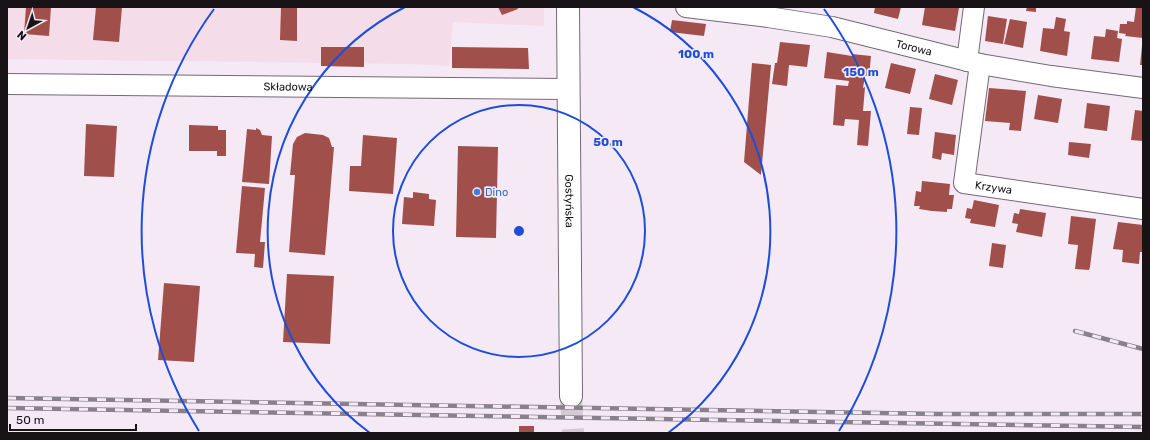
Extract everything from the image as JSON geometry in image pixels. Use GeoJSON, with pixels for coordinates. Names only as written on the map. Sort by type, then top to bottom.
{"type":"FeatureCollection","features":[{"type":"Feature","properties":{"kind":"main road","name":"Gostyńska"},"geometry":{"type":"LineString","coordinates":[[568,7],[571,396]]}},
{"type":"Feature","properties":{"kind":"street","name":"Torowa"},"geometry":{"type":"LineString","coordinates":[[686,7],[768,17],[832,27],[974,62],[1051,76],[1143,88]]}},
{"type":"Feature","properties":{"kind":"street","name":"Krzywa"},"geometry":{"type":"LineString","coordinates":[[974,7],[974,62],[964,183],[1143,210]]}},
{"type":"Feature","properties":{"kind":"street","name":"Składowa"},"geometry":{"type":"LineString","coordinates":[[7,84],[568,89]]}},
{"type":"Feature","properties":{"kind":"shaded area"},"geometry":{"type":"Polygon","coordinates":[[[7,7],[544,7],[544,26],[453,22],[449,66],[407,64],[7,59],[7,7]]]}},
{"type":"Feature","properties":{"kind":"building"},"geometry":{"type":"Polygon","coordinates":[[[26,7],[51,7],[49,36],[24,34],[26,7]]]}},
{"type":"Feature","properties":{"kind":"building"},"geometry":{"type":"Polygon","coordinates":[[[96,7],[122,7],[119,42],[93,40],[96,7]]]}},
{"type":"Feature","properties":{"kind":"building"},"geometry":{"type":"Polygon","coordinates":[[[281,7],[297,7],[297,41],[280,40],[281,7]]]}},
{"type":"Feature","properties":{"kind":"building"},"geometry":{"type":"Polygon","coordinates":[[[498,7],[517,7],[518,9],[502,15],[498,7]]]}},
{"type":"Feature","properties":{"kind":"building"},"geometry":{"type":"Polygon","coordinates":[[[875,7],[901,7],[898,19],[874,13],[875,7]]]}},
{"type":"Feature","properties":{"kind":"building"},"geometry":{"type":"Polygon","coordinates":[[[925,7],[959,8],[955,31],[922,25],[925,7]]]}},
{"type":"Feature","properties":{"kind":"building"},"geometry":{"type":"Polygon","coordinates":[[[1027,7],[1036,7],[1036,12],[1026,11],[1027,7]]]}},
{"type":"Feature","properties":{"kind":"building"},"geometry":{"type":"Polygon","coordinates":[[[1136,7],[1143,8],[1143,38],[1125,36],[1126,34],[1119,33],[1120,24],[1127,24],[1127,21],[1134,22],[1136,7]]]}},
{"type":"Feature","properties":{"kind":"building"},"geometry":{"type":"Polygon","coordinates":[[[988,16],[1007,19],[1003,44],[985,41],[988,16]]]}},
{"type":"Feature","properties":{"kind":"building"},"geometry":{"type":"Polygon","coordinates":[[[1056,17],[1066,19],[1064,31],[1070,32],[1067,56],[1040,51],[1043,28],[1054,29],[1056,17]]]}},
{"type":"Feature","properties":{"kind":"building"},"geometry":{"type":"Polygon","coordinates":[[[1010,19],[1027,22],[1023,48],[1004,44],[1010,19]]]}},
{"type":"Feature","properties":{"kind":"building"},"geometry":{"type":"Polygon","coordinates":[[[672,20],[706,24],[704,36],[670,32],[672,20]]]}},
{"type":"Feature","properties":{"kind":"building"},"geometry":{"type":"Polygon","coordinates":[[[1106,29],[1118,31],[1117,38],[1122,39],[1119,62],[1091,59],[1094,36],[1105,37],[1106,29]]]}},
{"type":"Feature","properties":{"kind":"building"},"geometry":{"type":"Polygon","coordinates":[[[780,42],[810,45],[807,67],[789,65],[787,86],[772,84],[780,42]]]}},
{"type":"Feature","properties":{"kind":"building"},"geometry":{"type":"Polygon","coordinates":[[[1142,46],[1143,65],[1140,65],[1142,46]]]}},
{"type":"Feature","properties":{"kind":"building"},"geometry":{"type":"Polygon","coordinates":[[[321,47],[364,47],[364,67],[321,66],[321,47]]]}},
{"type":"Feature","properties":{"kind":"building"},"geometry":{"type":"Polygon","coordinates":[[[452,47],[528,48],[529,69],[452,68],[452,47]]]}},
{"type":"Feature","properties":{"kind":"building"},"geometry":{"type":"Polygon","coordinates":[[[827,52],[852,56],[852,54],[871,56],[869,76],[865,76],[863,88],[865,87],[863,111],[871,111],[868,146],[857,145],[859,120],[845,119],[844,126],[833,125],[836,85],[848,86],[849,81],[824,78],[827,52]]]}},
{"type":"Feature","properties":{"kind":"building"},"geometry":{"type":"Polygon","coordinates":[[[752,63],[771,65],[761,175],[744,162],[752,63]]]}},
{"type":"Feature","properties":{"kind":"building"},"geometry":{"type":"Polygon","coordinates":[[[891,63],[916,69],[910,94],[885,88],[891,63]]]}},
{"type":"Feature","properties":{"kind":"building"},"geometry":{"type":"Polygon","coordinates":[[[935,74],[958,80],[952,105],[929,99],[935,74]]]}},
{"type":"Feature","properties":{"kind":"building"},"geometry":{"type":"Polygon","coordinates":[[[989,88],[1026,91],[1021,131],[1009,130],[1010,123],[985,121],[989,88]]]}},
{"type":"Feature","properties":{"kind":"building"},"geometry":{"type":"Polygon","coordinates":[[[1038,95],[1062,99],[1058,123],[1034,119],[1038,95]]]}},
{"type":"Feature","properties":{"kind":"building"},"geometry":{"type":"Polygon","coordinates":[[[1087,103],[1110,106],[1107,131],[1084,128],[1087,103]]]}},
{"type":"Feature","properties":{"kind":"building"},"geometry":{"type":"Polygon","coordinates":[[[910,107],[922,108],[919,135],[907,134],[910,107]]]}},
{"type":"Feature","properties":{"kind":"building"},"geometry":{"type":"Polygon","coordinates":[[[1135,110],[1143,111],[1143,141],[1131,140],[1135,110]]]}},
{"type":"Feature","properties":{"kind":"building"},"geometry":{"type":"Polygon","coordinates":[[[86,124],[117,126],[114,177],[84,176],[86,124]]]}},
{"type":"Feature","properties":{"kind":"building"},"geometry":{"type":"Polygon","coordinates":[[[189,125],[218,126],[218,130],[226,130],[226,156],[217,156],[217,151],[189,151],[189,125]]]}},
{"type":"Feature","properties":{"kind":"building"},"geometry":{"type":"Polygon","coordinates":[[[256,128],[260,130],[262,135],[272,136],[269,184],[242,182],[247,129],[256,130],[256,128]]]}},
{"type":"Feature","properties":{"kind":"building"},"geometry":{"type":"Polygon","coordinates":[[[935,132],[956,135],[954,155],[942,153],[941,160],[932,158],[935,132]]]}},
{"type":"Feature","properties":{"kind":"building"},"geometry":{"type":"Polygon","coordinates":[[[305,133],[323,135],[329,138],[332,147],[334,147],[325,255],[289,252],[295,175],[290,175],[293,144],[297,137],[305,133]]]}},
{"type":"Feature","properties":{"kind":"building"},"geometry":{"type":"Polygon","coordinates":[[[363,135],[397,138],[393,194],[349,191],[350,166],[361,166],[363,135]]]}},
{"type":"Feature","properties":{"kind":"building"},"geometry":{"type":"Polygon","coordinates":[[[1069,142],[1091,144],[1089,158],[1068,155],[1069,142]]]}},
{"type":"Feature","properties":{"kind":"building","name":"Dino"},"geometry":{"type":"Polygon","coordinates":[[[458,146],[498,147],[496,238],[456,237],[458,146]]]}},
{"type":"Feature","properties":{"kind":"building"},"geometry":{"type":"Polygon","coordinates":[[[922,181],[950,184],[949,195],[954,195],[952,209],[947,209],[947,212],[932,211],[919,209],[920,206],[914,206],[916,191],[921,192],[922,181]]]}},
{"type":"Feature","properties":{"kind":"building"},"geometry":{"type":"Polygon","coordinates":[[[242,186],[265,188],[260,242],[265,242],[263,268],[254,267],[255,254],[236,253],[242,186]]]}},
{"type":"Feature","properties":{"kind":"building"},"geometry":{"type":"Polygon","coordinates":[[[413,192],[429,194],[429,199],[436,200],[434,226],[402,224],[404,197],[413,198],[413,192]]]}},
{"type":"Feature","properties":{"kind":"building"},"geometry":{"type":"Polygon","coordinates":[[[974,200],[999,205],[995,227],[970,223],[971,219],[965,218],[967,208],[972,209],[974,200]]]}},
{"type":"Feature","properties":{"kind":"building"},"geometry":{"type":"Polygon","coordinates":[[[1020,209],[1046,213],[1042,237],[1016,232],[1018,224],[1012,223],[1014,213],[1019,214],[1020,209]]]}},
{"type":"Feature","properties":{"kind":"building"},"geometry":{"type":"Polygon","coordinates":[[[1071,216],[1096,219],[1089,270],[1075,269],[1078,245],[1068,244],[1071,216]]]}},
{"type":"Feature","properties":{"kind":"building"},"geometry":{"type":"Polygon","coordinates":[[[1118,222],[1143,225],[1143,252],[1140,252],[1139,264],[1122,262],[1123,250],[1113,249],[1118,222]]]}},
{"type":"Feature","properties":{"kind":"building"},"geometry":{"type":"Polygon","coordinates":[[[992,243],[1006,245],[1003,268],[989,266],[992,243]]]}},
{"type":"Feature","properties":{"kind":"building"},"geometry":{"type":"Polygon","coordinates":[[[287,274],[334,276],[330,344],[283,342],[287,274]]]}},
{"type":"Feature","properties":{"kind":"building"},"geometry":{"type":"Polygon","coordinates":[[[164,283],[200,286],[194,362],[158,360],[164,283]]]}},
{"type":"Feature","properties":{"kind":"building"},"geometry":{"type":"Polygon","coordinates":[[[519,426],[534,426],[534,433],[519,433],[519,426]]]}},
{"type":"Feature","properties":{"kind":"tunnel"},"geometry":{"type":"LineString","coordinates":[[571,396],[573,433]]}},
{"type":"Feature","properties":{"kind":"railway"},"geometry":{"type":"LineString","coordinates":[[1075,331],[1143,349]]}},
{"type":"Feature","properties":{"kind":"railway"},"geometry":{"type":"LineString","coordinates":[[7,398],[937,414],[1143,414]]}},
{"type":"Feature","properties":{"kind":"railway"},"geometry":{"type":"LineString","coordinates":[[7,408],[1143,427]]}},
{"type":"Feature","properties":{"kind":"place","name":"Dino"},"geometry":{"type":"Point","coordinates":[477,192]}}]}
